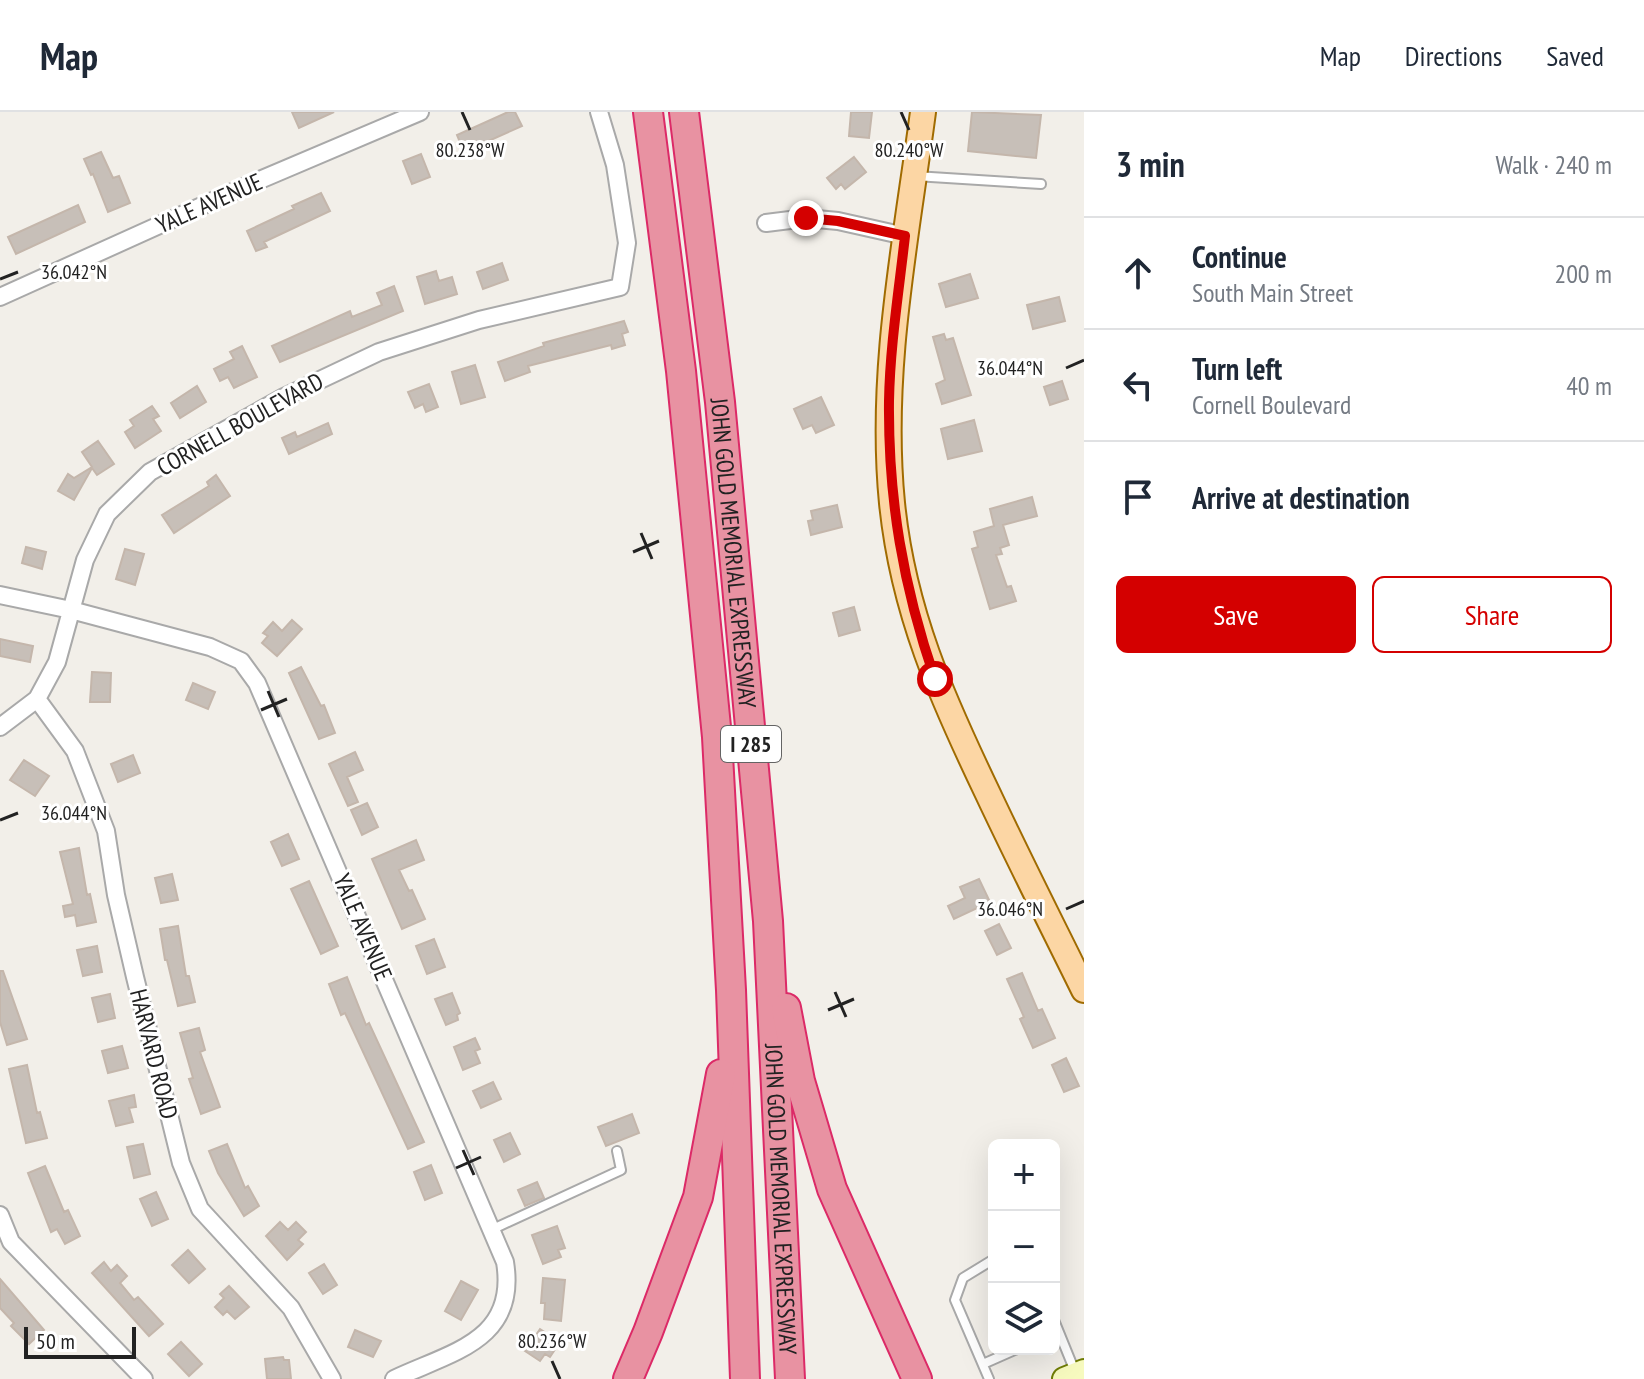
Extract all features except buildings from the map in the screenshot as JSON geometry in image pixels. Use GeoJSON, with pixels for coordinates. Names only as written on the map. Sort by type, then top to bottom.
{"type":"FeatureCollection","features":[{"type":"Feature","properties":{"kind":"highway","name":"JOHN GOLD MEMORIAL EXPRESSWAY"},"geometry":{"type":"LineString","coordinates":[[648,112],[681,371],[717,737],[731,990],[745,1379]]}},
{"type":"Feature","properties":{"kind":"highway","name":"JOHN GOLD MEMORIAL EXPRESSWAY"},"geometry":{"type":"LineString","coordinates":[[684,112],[720,402],[768,921],[790,1379]]}},
{"type":"Feature","properties":{"kind":"highway"},"geometry":{"type":"LineString","coordinates":[[768,921],[800,1081],[832,1189],[917,1379]]}},
{"type":"Feature","properties":{"kind":"highway"},"geometry":{"type":"LineString","coordinates":[[628,1379],[698,1197],[717,1104],[731,990]]}},
{"type":"Feature","properties":{"kind":"main road"},"geometry":{"type":"LineString","coordinates":[[923,112],[905,236],[889,400],[892,501],[905,581],[919,634],[946,706],[1084,990]]}},
{"type":"Feature","properties":{"kind":"street","name":"YALE AVENUE"},"geometry":{"type":"LineString","coordinates":[[0,297],[248,185],[420,112]]}},
{"type":"Feature","properties":{"kind":"street","name":"CORNELL BOULEVARD"},"geometry":{"type":"LineString","coordinates":[[0,727],[37,699],[57,662],[85,560],[107,514],[150,472],[284,397],[379,352],[479,320],[620,287],[627,243],[615,165],[599,112]]}},
{"type":"Feature","properties":{"kind":"street"},"geometry":{"type":"LineString","coordinates":[[766,223],[806,218],[905,236]]}},
{"type":"Feature","properties":{"kind":"street","name":"YALE AVENUE"},"geometry":{"type":"LineString","coordinates":[[0,595],[71,610],[210,647],[230,654],[250,671],[505,1262],[506,1296],[496,1321],[482,1336],[394,1379]]}},
{"type":"Feature","properties":{"kind":"street","name":"HARVARD ROAD"},"geometry":{"type":"LineString","coordinates":[[37,699],[75,751],[106,831],[135,977],[181,1163],[200,1209],[291,1308],[332,1379]]}},
{"type":"Feature","properties":{"kind":"street"},"geometry":{"type":"LineString","coordinates":[[0,1215],[11,1242],[136,1376]]}},
{"type":"Feature","properties":{"kind":"lane"},"geometry":{"type":"LineString","coordinates":[[914,176],[1041,184]]}},
{"type":"Feature","properties":{"kind":"lane"},"geometry":{"type":"LineString","coordinates":[[493,1229],[621,1170],[617,1151]]}},
{"type":"Feature","properties":{"kind":"lane"},"geometry":{"type":"LineString","coordinates":[[988,1263],[963,1278],[955,1300],[989,1379]]}},
{"type":"Feature","properties":{"kind":"lane"},"geometry":{"type":"LineString","coordinates":[[1060,1340],[1075,1376]]}},
{"type":"Feature","properties":{"kind":"lane"},"geometry":{"type":"LineString","coordinates":[[983,1364],[1003,1355]]}},
{"type":"Feature","properties":{"kind":"route"},"geometry":{"type":"LineString","coordinates":[[806,218],[838,221],[905,236],[889,400],[892,501],[905,581],[935,679]]}}]}
